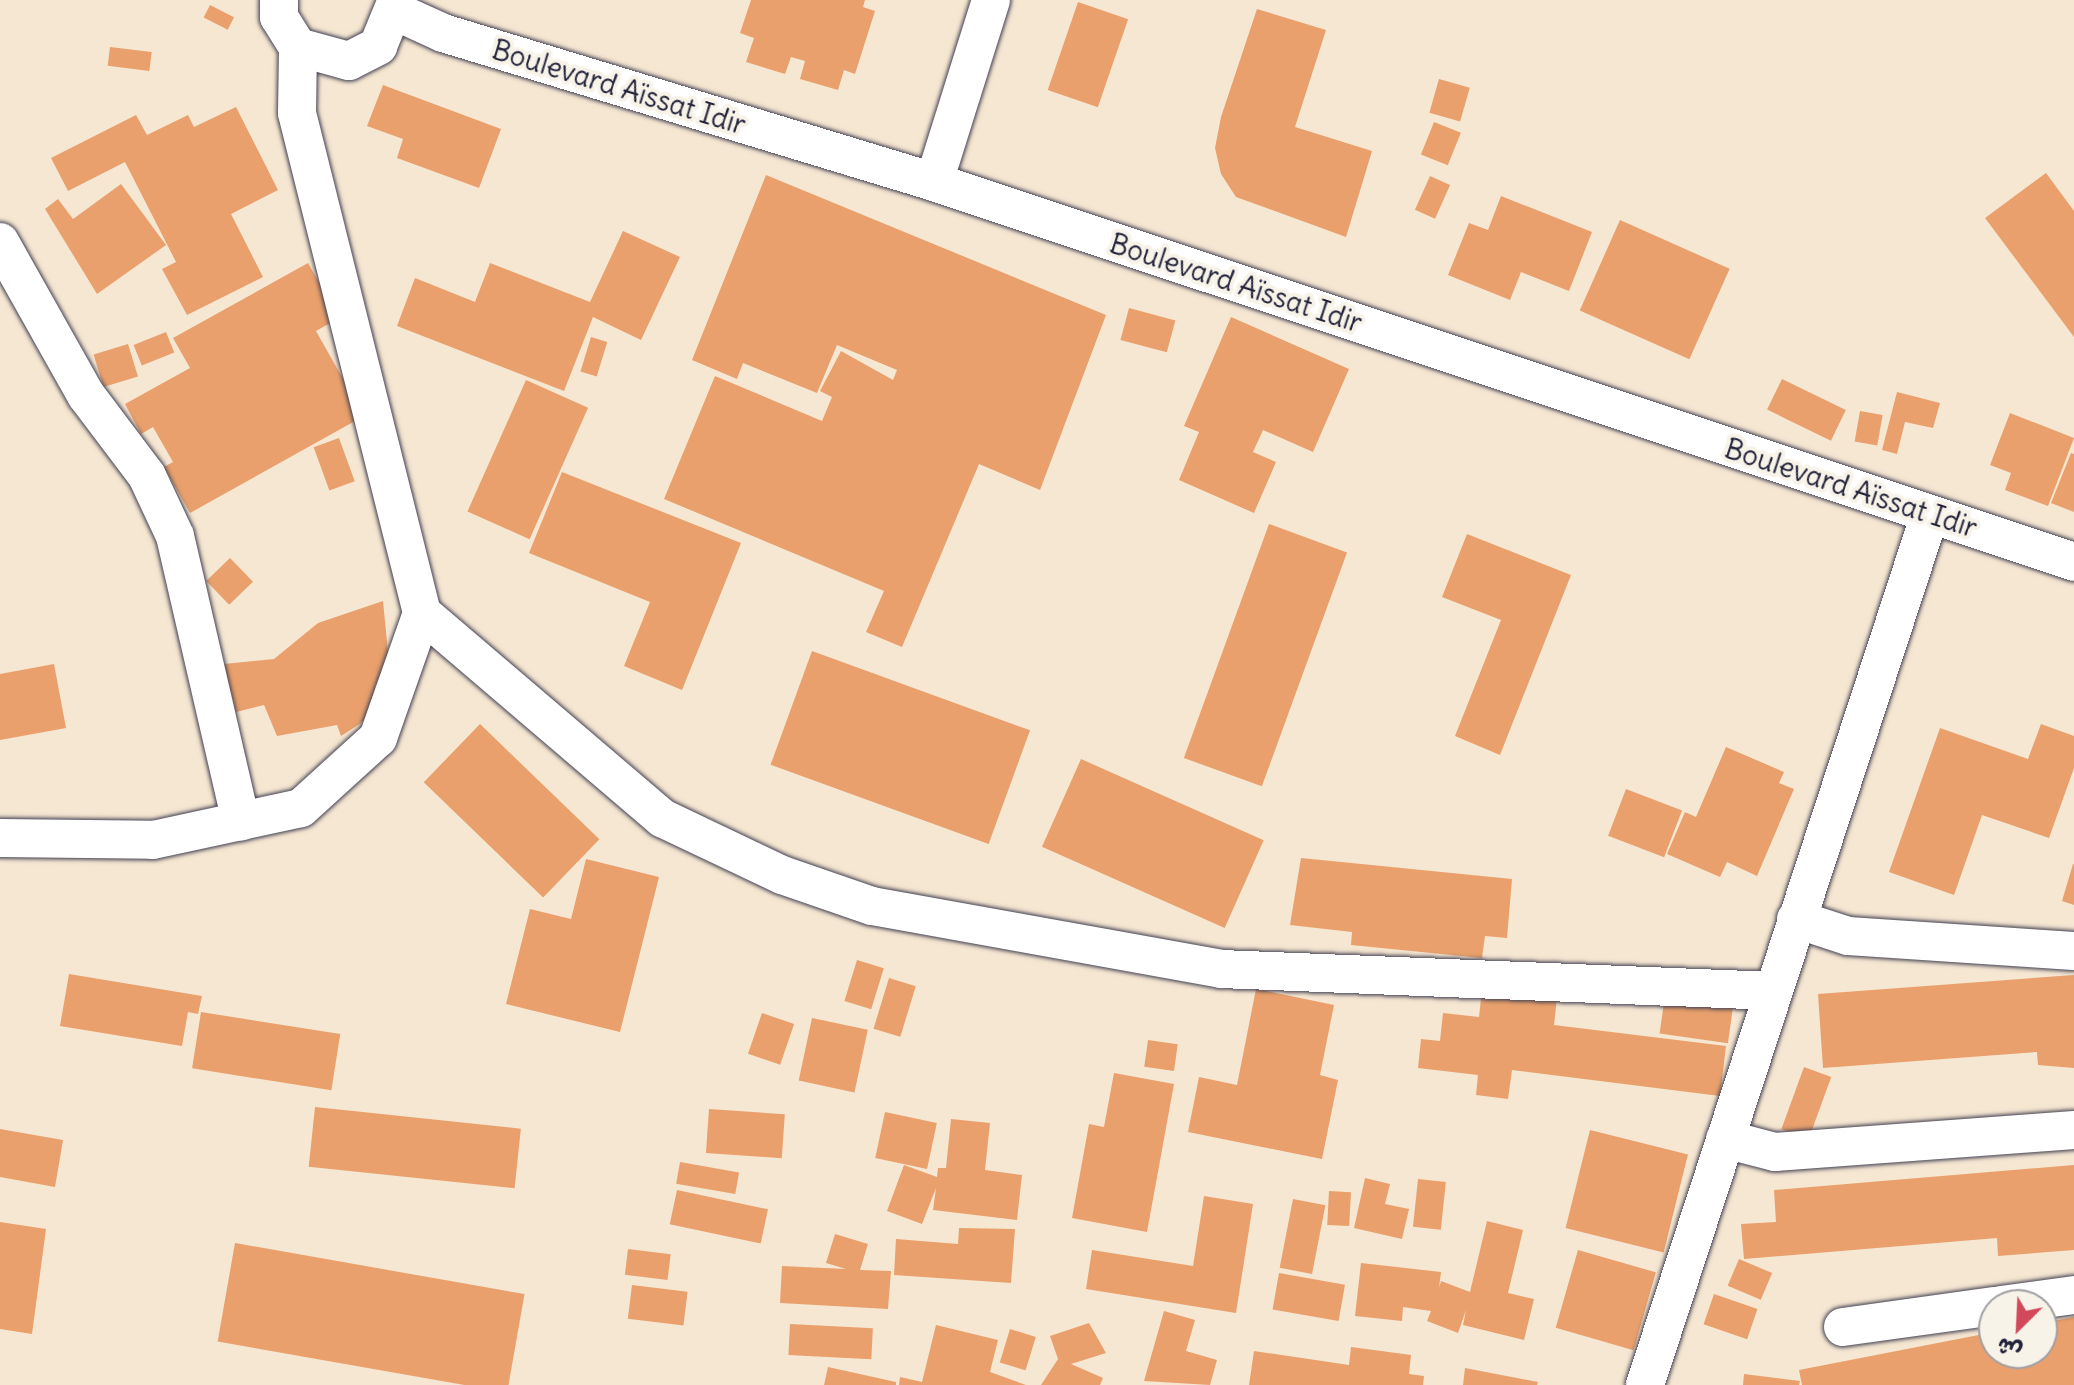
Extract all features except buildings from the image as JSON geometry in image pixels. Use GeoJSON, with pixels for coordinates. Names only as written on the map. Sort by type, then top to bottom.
{"type":"FeatureCollection","features":[{"type":"Feature","properties":{"kind":"street"},"geometry":{"type":"LineString","coordinates":[[0,838],[153,840],[301,808],[378,738],[422,613],[297,113],[298,47],[279,17],[279,0]]}},
{"type":"Feature","properties":{"kind":"street"},"geometry":{"type":"LineString","coordinates":[[934,182],[991,0]]}},
{"type":"Feature","properties":{"kind":"street"},"geometry":{"type":"LineString","coordinates":[[298,47],[349,61],[378,46],[397,6]]}},
{"type":"Feature","properties":{"kind":"street","name":"Boulevard Aïssat Idir"},"geometry":{"type":"LineString","coordinates":[[397,6],[443,33],[934,182],[2074,562]]}},
{"type":"Feature","properties":{"kind":"street"},"geometry":{"type":"LineString","coordinates":[[0,242],[86,395],[147,476],[175,536],[241,821]]}},
{"type":"Feature","properties":{"kind":"street"},"geometry":{"type":"LineString","coordinates":[[1645,1385],[1930,514]]}},
{"type":"Feature","properties":{"kind":"street"},"geometry":{"type":"LineString","coordinates":[[422,613],[662,818],[782,875],[872,906],[1221,969],[1773,991]]}},
{"type":"Feature","properties":{"kind":"street"},"geometry":{"type":"LineString","coordinates":[[1796,919],[1848,936],[2074,951]]}},
{"type":"Feature","properties":{"kind":"street"},"geometry":{"type":"LineString","coordinates":[[1725,1139],[1775,1152],[2074,1130]]}},
{"type":"Feature","properties":{"kind":"street"},"geometry":{"type":"LineString","coordinates":[[1843,1327],[1978,1308]]}}]}
